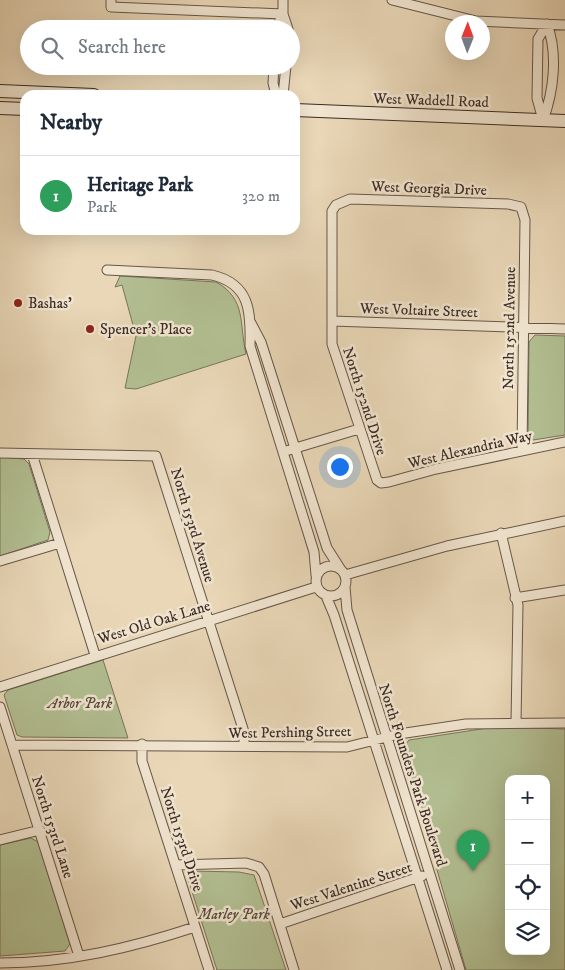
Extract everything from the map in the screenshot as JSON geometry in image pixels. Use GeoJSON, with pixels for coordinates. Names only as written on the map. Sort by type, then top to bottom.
{"type":"FeatureCollection","features":[{"type":"Feature","properties":{"kind":"main road"},"geometry":{"type":"LineString","coordinates":[[0,91],[20,92]]}},
{"type":"Feature","properties":{"kind":"main road"},"geometry":{"type":"LineString","coordinates":[[0,99],[20,100]]}},
{"type":"Feature","properties":{"kind":"main road"},"geometry":{"type":"LineString","coordinates":[[0,108],[20,109]]}},
{"type":"Feature","properties":{"kind":"main road","name":"West Waddell Road"},"geometry":{"type":"LineString","coordinates":[[300,110],[565,121]]}},
{"type":"Feature","properties":{"kind":"street"},"geometry":{"type":"LineString","coordinates":[[283,0],[285,20]]}},
{"type":"Feature","properties":{"kind":"street"},"geometry":{"type":"LineString","coordinates":[[392,0],[476,21],[565,25]]}},
{"type":"Feature","properties":{"kind":"street"},"geometry":{"type":"LineString","coordinates":[[111,3],[283,14]]}},
{"type":"Feature","properties":{"kind":"street"},"geometry":{"type":"LineString","coordinates":[[280,20],[283,14]]}},
{"type":"Feature","properties":{"kind":"street"},"geometry":{"type":"LineString","coordinates":[[543,120],[551,98],[553,40],[547,24]]}},
{"type":"Feature","properties":{"kind":"street"},"geometry":{"type":"LineString","coordinates":[[543,120],[537,98],[538,39],[547,24]]}},
{"type":"Feature","properties":{"kind":"street"},"geometry":{"type":"LineString","coordinates":[[273,75],[275,90]]}},
{"type":"Feature","properties":{"kind":"street"},"geometry":{"type":"LineString","coordinates":[[284,90],[285,75]]}},
{"type":"Feature","properties":{"kind":"street","name":"West Georgia Drive"},"geometry":{"type":"LineString","coordinates":[[336,205],[350,199],[508,204],[522,207]]}},
{"type":"Feature","properties":{"kind":"street","name":"North 152nd Drive"},"geometry":{"type":"LineString","coordinates":[[336,205],[332,211],[332,344],[375,477],[381,483]]}},
{"type":"Feature","properties":{"kind":"street","name":"North 152nd Avenue"},"geometry":{"type":"LineString","coordinates":[[522,207],[525,220],[522,326],[522,450]]}},
{"type":"Feature","properties":{"kind":"street"},"geometry":{"type":"LineString","coordinates":[[108,270],[212,275],[223,278],[243,293],[250,323],[250,346],[314,552],[316,587],[326,596],[335,596],[345,587],[343,572],[326,548],[261,342],[250,323]]}},
{"type":"Feature","properties":{"kind":"street","name":"West Voltaire Street"},"geometry":{"type":"LineString","coordinates":[[332,321],[522,326],[565,329]]}},
{"type":"Feature","properties":{"kind":"street"},"geometry":{"type":"LineString","coordinates":[[283,452],[359,429]]}},
{"type":"Feature","properties":{"kind":"street","name":"West Alexandria Way"},"geometry":{"type":"LineString","coordinates":[[381,483],[522,450],[565,442]]}},
{"type":"Feature","properties":{"kind":"street"},"geometry":{"type":"LineString","coordinates":[[0,453],[32,454],[95,655]]}},
{"type":"Feature","properties":{"kind":"street","name":"North 153rd Avenue"},"geometry":{"type":"LineString","coordinates":[[32,454],[156,456],[244,732],[244,746]]}},
{"type":"Feature","properties":{"kind":"street"},"geometry":{"type":"LineString","coordinates":[[316,575],[327,566],[343,572],[502,533],[565,521]]}},
{"type":"Feature","properties":{"kind":"street"},"geometry":{"type":"LineString","coordinates":[[502,533],[518,605],[516,722]]}},
{"type":"Feature","properties":{"kind":"street"},"geometry":{"type":"LineString","coordinates":[[0,561],[60,543]]}},
{"type":"Feature","properties":{"kind":"street","name":"West Old Oak Lane"},"geometry":{"type":"LineString","coordinates":[[0,686],[316,587]]}},
{"type":"Feature","properties":{"kind":"street","name":"North Founders Park Boulevard"},"geometry":{"type":"LineString","coordinates":[[345,587],[346,605],[460,970]]}},
{"type":"Feature","properties":{"kind":"street"},"geometry":{"type":"LineString","coordinates":[[515,598],[565,590]]}},
{"type":"Feature","properties":{"kind":"street","name":"North Founders Park Boulevard"},"geometry":{"type":"LineString","coordinates":[[326,596],[334,615],[447,970]]}},
{"type":"Feature","properties":{"kind":"street","name":"North 153rd Lane"},"geometry":{"type":"LineString","coordinates":[[0,707],[80,956]]}},
{"type":"Feature","properties":{"kind":"street","name":"West Pershing Street"},"geometry":{"type":"LineString","coordinates":[[12,745],[142,744],[347,747],[374,742],[399,734],[466,724],[565,723]]}},
{"type":"Feature","properties":{"kind":"street","name":"North 153rd Drive"},"geometry":{"type":"LineString","coordinates":[[142,744],[142,761],[209,970]]}},
{"type":"Feature","properties":{"kind":"street"},"geometry":{"type":"LineString","coordinates":[[0,840],[40,830]]}},
{"type":"Feature","properties":{"kind":"street"},"geometry":{"type":"LineString","coordinates":[[176,865],[246,863],[259,867],[264,874],[294,970]]}},
{"type":"Feature","properties":{"kind":"street","name":"West Valentine Street"},"geometry":{"type":"LineString","coordinates":[[280,924],[430,874]]}},
{"type":"Feature","properties":{"kind":"street"},"geometry":{"type":"LineString","coordinates":[[5,965],[80,956],[135,946],[195,927]]}},
{"type":"Feature","properties":{"kind":"green space"},"geometry":{"type":"Polygon","coordinates":[[[120,276],[216,282],[233,296],[237,305],[246,354],[136,389],[125,388],[136,336],[122,285],[115,287],[120,276]]]}},
{"type":"Feature","properties":{"kind":"green space"},"geometry":{"type":"Polygon","coordinates":[[[535,335],[565,336],[565,435],[533,440],[528,435],[529,342],[535,335]]]}},
{"type":"Feature","properties":{"kind":"green space"},"geometry":{"type":"Polygon","coordinates":[[[0,457],[24,459],[29,464],[50,532],[48,540],[0,556],[0,457]]]}},
{"type":"Feature","properties":{"kind":"green space","name":"Arbor Park"},"geometry":{"type":"Polygon","coordinates":[[[103,660],[128,738],[22,737],[17,735],[4,695],[8,690],[103,660]]]}},
{"type":"Feature","properties":{"kind":"green space"},"geometry":{"type":"Polygon","coordinates":[[[494,727],[565,729],[565,970],[466,970],[402,749],[409,740],[494,727]]]}},
{"type":"Feature","properties":{"kind":"green space"},"geometry":{"type":"Polygon","coordinates":[[[31,838],[38,842],[70,944],[65,951],[0,956],[0,845],[31,838]]]}},
{"type":"Feature","properties":{"kind":"green space","name":"Marley Park"},"geometry":{"type":"Polygon","coordinates":[[[191,871],[239,872],[254,875],[286,970],[217,970],[188,879],[191,871]]]}},
{"type":"Feature","properties":{"kind":"place","name":"Bashas'"},"geometry":{"type":"Point","coordinates":[18,303]}},
{"type":"Feature","properties":{"kind":"place","name":"Spencer's Place"},"geometry":{"type":"Point","coordinates":[90,329]}},
{"type":"Feature","properties":{"kind":"place","name":"Heritage Park"},"geometry":{"type":"Point","coordinates":[473,871]}}]}
